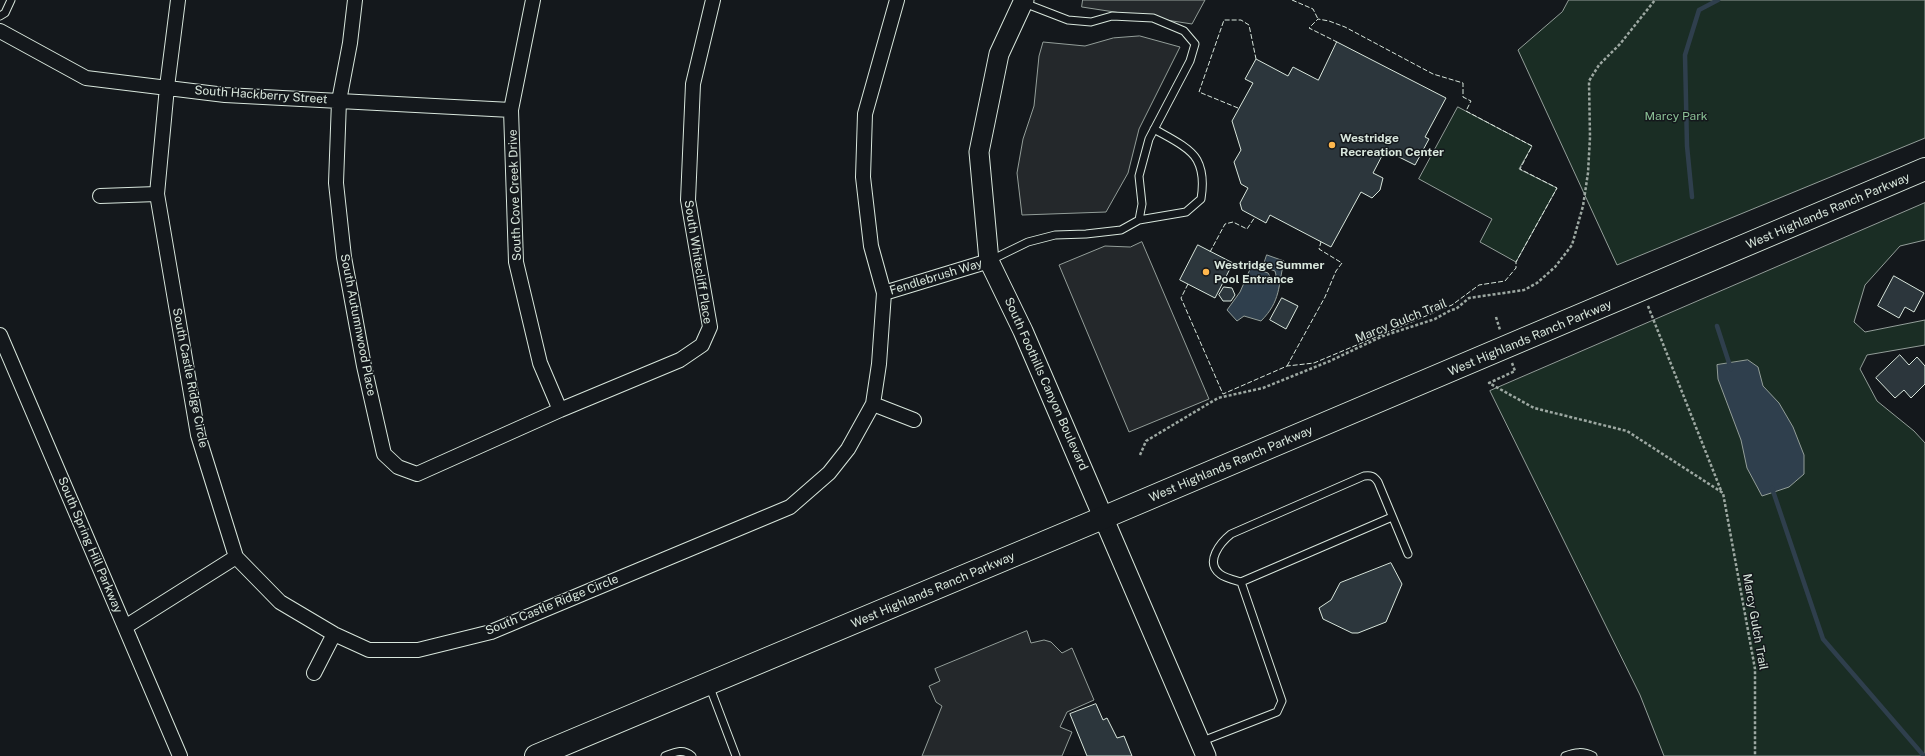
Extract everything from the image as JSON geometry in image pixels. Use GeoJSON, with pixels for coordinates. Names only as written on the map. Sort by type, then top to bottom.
{"type":"FeatureCollection","features":[{"type":"Feature","properties":{"kind":"main road","name":"West Highlands Ranch Parkway"},"geometry":{"type":"LineString","coordinates":[[536,756],[1105,518],[1925,169]]}},
{"type":"Feature","properties":{"kind":"street","name":"South Castle Ridge Circle"},"geometry":{"type":"LineString","coordinates":[[178,0],[167,87],[157,194],[198,435],[236,557],[280,602],[334,634],[369,650],[418,650],[491,632],[790,507],[829,473],[848,449],[873,404],[879,364],[884,293],[871,246],[864,192],[864,130],[865,114],[896,0]]}},
{"type":"Feature","properties":{"kind":"street","name":"South Autumnwood Place"},"geometry":{"type":"LineString","coordinates":[[355,0],[350,43],[340,101],[336,183],[344,257],[364,366],[384,454],[398,467],[417,474],[560,410]]}},
{"type":"Feature","properties":{"kind":"street","name":"South Cove Creek Drive"},"geometry":{"type":"LineString","coordinates":[[534,0],[511,110],[516,262],[540,363],[560,410]]}},
{"type":"Feature","properties":{"kind":"street","name":"South Whitecliff Place"},"geometry":{"type":"LineString","coordinates":[[560,410],[680,360],[702,345],[710,327],[688,200],[693,84],[713,0]]}},
{"type":"Feature","properties":{"kind":"street","name":"South Foothills Canyon Boulevard"},"geometry":{"type":"LineString","coordinates":[[1022,1],[999,54],[979,152],[989,261],[1023,331],[1105,518],[1203,749]]}},
{"type":"Feature","properties":{"kind":"street","name":"South Hackberry Street"},"geometry":{"type":"LineString","coordinates":[[0,31],[86,78],[225,95],[511,110]]}},
{"type":"Feature","properties":{"kind":"street"},"geometry":{"type":"LineString","coordinates":[[100,196],[157,194]]}},
{"type":"Feature","properties":{"kind":"street","name":"Fendlebrush Way"},"geometry":{"type":"LineString","coordinates":[[884,293],[989,261]]}},
{"type":"Feature","properties":{"kind":"street","name":"South Spring Hill Parkway"},"geometry":{"type":"LineString","coordinates":[[0,335],[180,756]]}},
{"type":"Feature","properties":{"kind":"street"},"geometry":{"type":"LineString","coordinates":[[873,404],[914,420]]}},
{"type":"Feature","properties":{"kind":"street"},"geometry":{"type":"LineString","coordinates":[[125,627],[236,557]]}},
{"type":"Feature","properties":{"kind":"street"},"geometry":{"type":"LineString","coordinates":[[314,673],[334,634]]}},
{"type":"Feature","properties":{"kind":"lane"},"geometry":{"type":"LineString","coordinates":[[0,16],[5,13],[11,0]]}},
{"type":"Feature","properties":{"kind":"lane"},"geometry":{"type":"LineString","coordinates":[[1022,1],[1068,20],[1091,22],[1112,16],[1153,18],[1184,31],[1195,44],[1190,61],[1149,139],[1139,176],[1142,204],[1139,220]]}},
{"type":"Feature","properties":{"kind":"lane"},"geometry":{"type":"LineString","coordinates":[[989,261],[1028,242],[1055,235],[1086,234],[1120,230],[1139,220],[1186,212],[1201,199],[1203,185],[1197,159],[1181,145],[1154,129]]}},
{"type":"Feature","properties":{"kind":"lane"},"geometry":{"type":"LineString","coordinates":[[1392,517],[1241,582],[1220,575],[1215,568],[1214,558],[1222,541],[1231,534],[1364,476],[1370,475],[1375,477],[1408,554]]}},
{"type":"Feature","properties":{"kind":"lane"},"geometry":{"type":"LineString","coordinates":[[1203,749],[1277,712],[1282,701],[1241,582]]}},
{"type":"Feature","properties":{"kind":"lane"},"geometry":{"type":"LineString","coordinates":[[708,684],[736,756]]}},
{"type":"Feature","properties":{"kind":"lane"},"geometry":{"type":"LineString","coordinates":[[665,756],[676,751],[683,751],[692,756]]}},
{"type":"Feature","properties":{"kind":"lane"},"geometry":{"type":"LineString","coordinates":[[1565,756],[1575,752],[1587,753],[1593,756]]}},
{"type":"Feature","properties":{"kind":"path","name":"Marcy Gulch Trail"},"geometry":{"type":"LineString","coordinates":[[1140,455],[1146,441],[1218,398],[1263,388],[1330,361],[1383,336],[1435,319],[1451,310],[1456,309],[1469,298],[1524,290],[1537,283],[1555,267],[1572,245],[1583,206],[1588,173],[1590,137],[1589,81],[1599,65],[1620,44],[1655,0]]}},
{"type":"Feature","properties":{"kind":"path","name":"Marcy Gulch Trail"},"geometry":{"type":"LineString","coordinates":[[1640,291],[1653,316],[1722,493],[1755,669],[1755,756]]}},
{"type":"Feature","properties":{"kind":"path"},"geometry":{"type":"LineString","coordinates":[[1495,388],[1534,408],[1627,431],[1722,493]]}},
{"type":"Feature","properties":{"kind":"green space","name":"Marcy Park"},"geometry":{"type":"Polygon","coordinates":[[[1569,0],[1925,0],[1925,138],[1617,265],[1518,50],[1562,12],[1569,0]]]}},
{"type":"Feature","properties":{"kind":"green space"},"geometry":{"type":"Polygon","coordinates":[[[1458,107],[1532,146],[1519,169],[1557,188],[1516,262],[1480,242],[1492,219],[1419,179],[1458,107]]]}},
{"type":"Feature","properties":{"kind":"green space"},"geometry":{"type":"Polygon","coordinates":[[[1925,203],[1925,240],[1900,246],[1865,285],[1854,322],[1865,332],[1925,320],[1925,345],[1867,355],[1860,369],[1877,401],[1914,431],[1925,443],[1925,756],[1664,756],[1640,695],[1490,391],[1925,203]]]}},
{"type":"Feature","properties":{"kind":"shaded area"},"geometry":{"type":"Polygon","coordinates":[[[1083,0],[1205,0],[1192,24],[1082,7],[1083,0]]]}},
{"type":"Feature","properties":{"kind":"shaded area"},"geometry":{"type":"Polygon","coordinates":[[[1140,36],[1180,47],[1139,129],[1128,173],[1106,212],[1022,215],[1017,173],[1023,139],[1034,106],[1039,56],[1043,42],[1085,46],[1113,38],[1140,36]]]}},
{"type":"Feature","properties":{"kind":"shaded area"},"geometry":{"type":"Polygon","coordinates":[[[1142,242],[1209,399],[1129,432],[1059,265],[1105,246],[1130,247],[1142,242]]]}},
{"type":"Feature","properties":{"kind":"shaded area"},"geometry":{"type":"Polygon","coordinates":[[[1027,631],[1031,643],[1044,640],[1051,642],[1062,653],[1072,648],[1094,700],[1067,712],[1060,727],[1072,732],[1062,756],[922,756],[942,706],[936,702],[929,686],[940,681],[935,669],[1027,631]]]}},
{"type":"Feature","properties":{"kind":"water"},"geometry":{"type":"Polygon","coordinates":[[[1267,255],[1284,261],[1278,293],[1272,307],[1261,321],[1244,316],[1237,321],[1227,310],[1240,292],[1251,267],[1268,273],[1271,278],[1274,278],[1276,275],[1275,271],[1263,267],[1267,255]]]}},
{"type":"Feature","properties":{"kind":"water"},"geometry":{"type":"Polygon","coordinates":[[[1748,360],[1758,367],[1763,386],[1779,403],[1793,427],[1804,455],[1804,474],[1789,487],[1762,496],[1747,468],[1741,440],[1718,379],[1717,365],[1748,360]]]}},
{"type":"Feature","properties":{"kind":"building","name":"Westridge Recreation Center"},"geometry":{"type":"Polygon","coordinates":[[[1337,42],[1446,98],[1425,137],[1429,139],[1415,165],[1385,150],[1373,173],[1383,178],[1380,190],[1372,198],[1361,192],[1331,247],[1270,215],[1266,223],[1242,210],[1240,203],[1248,188],[1241,184],[1234,162],[1241,150],[1232,121],[1253,83],[1245,79],[1256,59],[1288,76],[1293,67],[1318,80],[1337,42]]]}},
{"type":"Feature","properties":{"kind":"building","name":"Westridge Summer Pool Entrance"},"geometry":{"type":"Polygon","coordinates":[[[1198,245],[1233,263],[1215,298],[1180,280],[1198,245]]]}},
{"type":"Feature","properties":{"kind":"building"},"geometry":{"type":"Polygon","coordinates":[[[1894,276],[1924,293],[1914,312],[1905,307],[1899,318],[1878,306],[1894,276]]]}},
{"type":"Feature","properties":{"kind":"building"},"geometry":{"type":"Polygon","coordinates":[[[1224,287],[1232,288],[1235,295],[1231,301],[1223,301],[1219,295],[1224,287]]]}},
{"type":"Feature","properties":{"kind":"building"},"geometry":{"type":"Polygon","coordinates":[[[1282,298],[1298,306],[1286,329],[1270,320],[1282,298]]]}},
{"type":"Feature","properties":{"kind":"building"},"geometry":{"type":"Polygon","coordinates":[[[1900,355],[1909,365],[1917,357],[1925,366],[1925,384],[1911,398],[1904,390],[1895,398],[1876,378],[1900,355]]]}},
{"type":"Feature","properties":{"kind":"building"},"geometry":{"type":"Polygon","coordinates":[[[1391,563],[1402,584],[1386,622],[1358,633],[1352,633],[1323,619],[1319,608],[1331,600],[1340,583],[1391,563]]]}},
{"type":"Feature","properties":{"kind":"building"},"geometry":{"type":"Polygon","coordinates":[[[1096,704],[1103,720],[1107,718],[1117,738],[1124,736],[1132,756],[1087,756],[1070,714],[1096,704]]]}},
{"type":"Feature","properties":{"kind":"waterway"},"geometry":{"type":"LineString","coordinates":[[1692,197],[1687,146],[1685,55],[1699,10],[1718,0]]}},
{"type":"Feature","properties":{"kind":"waterway"},"geometry":{"type":"LineString","coordinates":[[1717,326],[1731,369]]}},
{"type":"Feature","properties":{"kind":"waterway"},"geometry":{"type":"LineString","coordinates":[[1772,488],[1823,639],[1924,756]]}},
{"type":"Feature","properties":{"kind":"fence"},"geometry":{"type":"LineString","coordinates":[[1292,0],[1313,9],[1318,19]]}},
{"type":"Feature","properties":{"kind":"fence"},"geometry":{"type":"LineString","coordinates":[[1188,284],[1181,298],[1223,394],[1287,366],[1314,363],[1452,305],[1479,285],[1505,281],[1516,268],[1516,262],[1557,188],[1520,169],[1532,146],[1466,111],[1471,101],[1463,97],[1463,83],[1433,74],[1345,27],[1329,21],[1318,19],[1309,28],[1337,42]]}},
{"type":"Feature","properties":{"kind":"fence"},"geometry":{"type":"LineString","coordinates":[[1238,108],[1199,92],[1224,20],[1241,20],[1249,25],[1256,59]]}},
{"type":"Feature","properties":{"kind":"fence"},"geometry":{"type":"LineString","coordinates":[[1210,252],[1225,224],[1233,222],[1247,229],[1255,217]]}},
{"type":"Feature","properties":{"kind":"fence"},"geometry":{"type":"LineString","coordinates":[[1287,366],[1325,297],[1336,271],[1342,263],[1319,249],[1321,242]]}},
{"type":"Feature","properties":{"kind":"place","name":"Westridge Recreation Center"},"geometry":{"type":"Point","coordinates":[1332,145]}},
{"type":"Feature","properties":{"kind":"place","name":"Westridge Summer Pool Entrance"},"geometry":{"type":"Point","coordinates":[1206,272]}}]}
